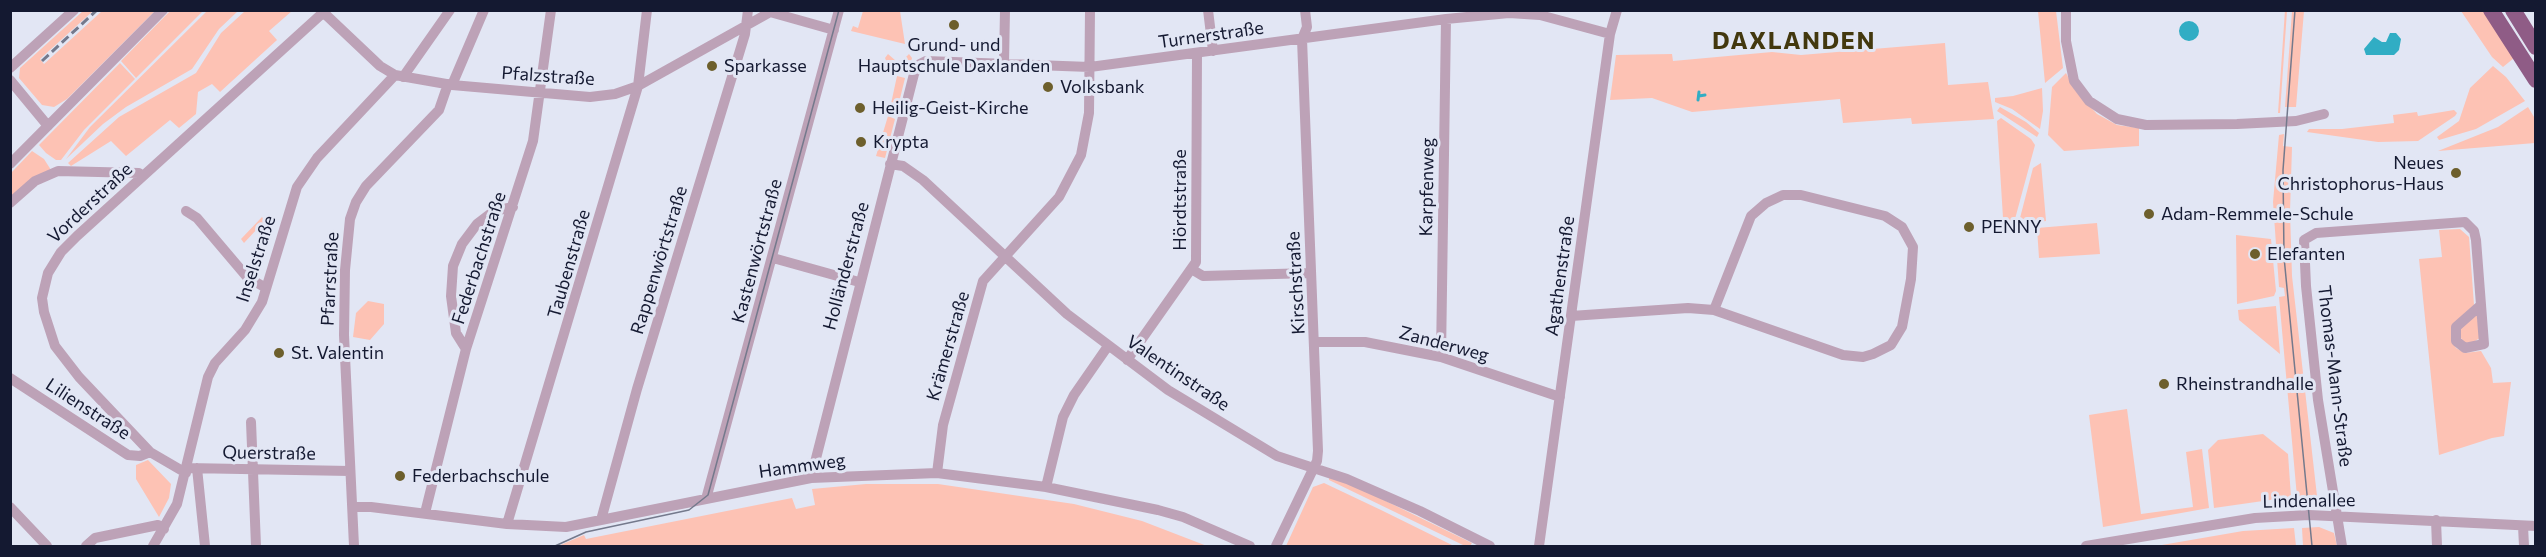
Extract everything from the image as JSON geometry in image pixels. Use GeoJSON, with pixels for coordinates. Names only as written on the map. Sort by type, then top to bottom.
{"type":"FeatureCollection","features":[{"type":"Feature","properties":{"kind":"highway"},"geometry":{"type":"LineString","coordinates":[[2491,10],[2535,81]]}},
{"type":"Feature","properties":{"kind":"highway"},"geometry":{"type":"LineString","coordinates":[[2513,10],[2535,47]]}},
{"type":"Feature","properties":{"kind":"street"},"geometry":{"type":"LineString","coordinates":[[10,68],[74,10]]}},
{"type":"Feature","properties":{"kind":"street"},"geometry":{"type":"LineString","coordinates":[[10,164],[163,10]]}},
{"type":"Feature","properties":{"kind":"street","name":"Inselstraße"},"geometry":{"type":"LineString","coordinates":[[153,546],[177,504],[190,470],[212,368],[251,322],[262,302],[292,201],[304,174],[399,76],[450,10]]}},
{"type":"Feature","properties":{"kind":"street","name":"Pfarrstraße"},"geometry":{"type":"LineString","coordinates":[[354,546],[354,507],[350,471],[344,335],[345,270],[350,219],[366,186],[439,110],[484,10]]}},
{"type":"Feature","properties":{"kind":"street","name":"Federbachstraße"},"geometry":{"type":"LineString","coordinates":[[425,513],[466,349],[534,141],[551,10]]}},
{"type":"Feature","properties":{"kind":"street","name":"Taubenstraße"},"geometry":{"type":"LineString","coordinates":[[507,524],[638,86],[647,10]]}},
{"type":"Feature","properties":{"kind":"street","name":"Rappenwörtstraße"},"geometry":{"type":"LineString","coordinates":[[601,520],[637,389],[747,26],[748,10]]}},
{"type":"Feature","properties":{"kind":"street","name":"Kastenwörtstraße"},"geometry":{"type":"LineString","coordinates":[[706,499],[839,10]]}},
{"type":"Feature","properties":{"kind":"street"},"geometry":{"type":"LineString","coordinates":[[1004,63],[1005,10]]}},
{"type":"Feature","properties":{"kind":"street","name":"Krämerstraße"},"geometry":{"type":"LineString","coordinates":[[937,473],[943,425],[982,285],[1006,255],[1053,206],[1077,166],[1088,128],[1090,10]]}},
{"type":"Feature","properties":{"kind":"street"},"geometry":{"type":"LineString","coordinates":[[1208,10],[1213,51]]}},
{"type":"Feature","properties":{"kind":"street","name":"Kirschstraße"},"geometry":{"type":"LineString","coordinates":[[1276,546],[1312,470],[1318,451],[1316,342],[1311,273],[1302,39],[1307,27],[1305,10]]}},
{"type":"Feature","properties":{"kind":"street","name":"Agathenstraße"},"geometry":{"type":"LineString","coordinates":[[1539,546],[1610,34],[1617,10]]}},
{"type":"Feature","properties":{"kind":"street"},"geometry":{"type":"LineString","coordinates":[[2066,10],[2066,42],[2074,81],[2089,101],[2117,119],[2142,125],[2237,124],[2296,121],[2324,114]]}},
{"type":"Feature","properties":{"kind":"street"},"geometry":{"type":"LineString","coordinates":[[772,11],[834,30]]}},
{"type":"Feature","properties":{"kind":"street","name":"Pfalzstraße"},"geometry":{"type":"LineString","coordinates":[[325,12],[380,66],[399,76],[450,85],[573,98],[607,96],[638,86],[772,11]]}},
{"type":"Feature","properties":{"kind":"street","name":"Vorderstraße"},"geometry":{"type":"LineString","coordinates":[[190,470],[150,452],[79,377],[55,346],[46,323],[42,298],[48,273],[61,252],[325,12]]}},
{"type":"Feature","properties":{"kind":"street","name":"Turnerstraße"},"geometry":{"type":"LineString","coordinates":[[920,64],[934,60],[1090,67],[1508,12],[1540,15],[1610,34]]}},
{"type":"Feature","properties":{"kind":"street","name":"Karpfenweg"},"geometry":{"type":"LineString","coordinates":[[1441,357],[1446,19]]}},
{"type":"Feature","properties":{"kind":"street","name":"Hördtstraße"},"geometry":{"type":"LineString","coordinates":[[1127,360],[1193,270],[1196,262],[1197,53]]}},
{"type":"Feature","properties":{"kind":"street","name":"Holländerstraße"},"geometry":{"type":"LineString","coordinates":[[811,478],[890,164],[914,76],[920,64]]}},
{"type":"Feature","properties":{"kind":"street"},"geometry":{"type":"LineString","coordinates":[[10,80],[48,126]]}},
{"type":"Feature","properties":{"kind":"street","name":"Valentinstraße"},"geometry":{"type":"LineString","coordinates":[[890,164],[903,166],[923,180],[1067,314],[1168,390],[1277,456],[1365,487],[1490,546]]}},
{"type":"Feature","properties":{"kind":"street"},"geometry":{"type":"LineString","coordinates":[[10,203],[35,181],[58,171],[139,173],[142,176]]}},
{"type":"Feature","properties":{"kind":"street"},"geometry":{"type":"LineString","coordinates":[[1571,316],[1695,308],[1714,310],[1843,356],[1863,357],[1891,345],[1902,327],[1912,271],[1913,247],[1902,227],[1885,216],[1801,195],[1773,198],[1751,216],[1714,310]]}},
{"type":"Feature","properties":{"kind":"street"},"geometry":{"type":"LineString","coordinates":[[466,349],[456,333],[451,296],[453,266],[462,244],[477,224],[494,211],[513,207]]}},
{"type":"Feature","properties":{"kind":"street"},"geometry":{"type":"LineString","coordinates":[[186,211],[197,218],[247,277],[266,288]]}},
{"type":"Feature","properties":{"kind":"street","name":"Thomas-Mann-Straße"},"geometry":{"type":"LineString","coordinates":[[2339,515],[2318,400],[2306,286],[2304,240],[2316,233],[2465,222],[2474,231],[2481,305]]}},
{"type":"Feature","properties":{"kind":"street"},"geometry":{"type":"LineString","coordinates":[[773,258],[859,282]]}},
{"type":"Feature","properties":{"kind":"street"},"geometry":{"type":"LineString","coordinates":[[1193,270],[1203,276],[1311,273]]}},
{"type":"Feature","properties":{"kind":"street","name":"Zanderweg"},"geometry":{"type":"LineString","coordinates":[[1316,342],[1365,342],[1441,357],[1560,397]]}},
{"type":"Feature","properties":{"kind":"street"},"geometry":{"type":"LineString","coordinates":[[1046,487],[1063,417],[1074,395],[1108,346]]}},
{"type":"Feature","properties":{"kind":"street","name":"Lilienstraße"},"geometry":{"type":"LineString","coordinates":[[10,378],[128,455],[140,456],[150,452]]}},
{"type":"Feature","properties":{"kind":"street"},"geometry":{"type":"LineString","coordinates":[[251,422],[251,470],[256,546]]}},
{"type":"Feature","properties":{"kind":"street"},"geometry":{"type":"LineString","coordinates":[[190,470],[205,546]]}},
{"type":"Feature","properties":{"kind":"street","name":"Querstraße"},"geometry":{"type":"LineString","coordinates":[[190,470],[350,471]]}},
{"type":"Feature","properties":{"kind":"street","name":"Hammweg"},"geometry":{"type":"LineString","coordinates":[[354,507],[425,513],[507,524],[566,527],[811,478],[937,473],[1046,487],[1183,516],[1250,546]]}},
{"type":"Feature","properties":{"kind":"street"},"geometry":{"type":"LineString","coordinates":[[10,507],[15,518],[47,546]]}},
{"type":"Feature","properties":{"kind":"street"},"geometry":{"type":"LineString","coordinates":[[2339,515],[2342,546]]}},
{"type":"Feature","properties":{"kind":"street","name":"Lindenallee"},"geometry":{"type":"LineString","coordinates":[[2086,546],[2255,518],[2339,515],[2535,526]]}},
{"type":"Feature","properties":{"kind":"street"},"geometry":{"type":"LineString","coordinates":[[2436,520],[2437,546]]}},
{"type":"Feature","properties":{"kind":"street"},"geometry":{"type":"LineString","coordinates":[[86,546],[95,538],[158,525],[164,529]]}},
{"type":"Feature","properties":{"kind":"street"},"geometry":{"type":"LineString","coordinates":[[2523,526],[2524,546]]}},
{"type":"Feature","properties":{"kind":"shaded area"},"geometry":{"type":"Polygon","coordinates":[[[2285,10],[2287,11],[2280,113],[2278,113],[2285,10]]]}},
{"type":"Feature","properties":{"kind":"shaded area"},"geometry":{"type":"Polygon","coordinates":[[[83,11],[93,11],[40,59],[44,64],[102,11],[155,11],[67,99],[54,107],[42,105],[19,78],[20,68],[83,11]]]}},
{"type":"Feature","properties":{"kind":"shaded area"},"geometry":{"type":"Polygon","coordinates":[[[170,11],[203,11],[136,78],[121,61],[170,11]]]}},
{"type":"Feature","properties":{"kind":"shaded area"},"geometry":{"type":"Polygon","coordinates":[[[207,11],[238,11],[219,29],[192,69],[126,107],[103,124],[66,159],[90,127],[207,11]]]}},
{"type":"Feature","properties":{"kind":"shaded area"},"geometry":{"type":"Polygon","coordinates":[[[245,11],[292,11],[269,31],[277,40],[220,92],[212,84],[198,92],[196,114],[179,128],[170,120],[126,156],[111,141],[71,166],[68,163],[119,117],[196,73],[221,33],[245,11]]]}},
{"type":"Feature","properties":{"kind":"shaded area"},"geometry":{"type":"Polygon","coordinates":[[[863,11],[900,11],[905,44],[851,31],[853,26],[858,28],[863,11]]]}},
{"type":"Feature","properties":{"kind":"shaded area"},"geometry":{"type":"Polygon","coordinates":[[[2038,11],[2056,11],[2063,68],[2045,83],[2038,11]]]}},
{"type":"Feature","properties":{"kind":"shaded area"},"geometry":{"type":"Polygon","coordinates":[[[2292,11],[2304,11],[2296,107],[2285,107],[2292,11]]]}},
{"type":"Feature","properties":{"kind":"shaded area"},"geometry":{"type":"Polygon","coordinates":[[[2461,11],[2483,11],[2514,58],[2503,67],[2492,57],[2461,11]]]}},
{"type":"Feature","properties":{"kind":"shaded area"},"geometry":{"type":"Polygon","coordinates":[[[1945,43],[1948,85],[1988,82],[1994,119],[1912,124],[1911,118],[1843,123],[1840,99],[1692,112],[1652,98],[1610,100],[1616,55],[1672,54],[1673,61],[1772,52],[1801,55],[1945,43]]]}},
{"type":"Feature","properties":{"kind":"shaded area"},"geometry":{"type":"Polygon","coordinates":[[[888,54],[896,61],[903,60],[909,54],[912,58],[910,65],[900,70],[889,67],[885,58],[888,54]]]}},
{"type":"Feature","properties":{"kind":"shaded area"},"geometry":{"type":"Polygon","coordinates":[[[120,63],[135,79],[84,130],[61,160],[56,160],[46,153],[39,145],[120,63]]]}},
{"type":"Feature","properties":{"kind":"shaded area"},"geometry":{"type":"Polygon","coordinates":[[[2493,66],[2506,77],[2525,101],[2476,129],[2439,140],[2437,137],[2459,121],[2470,88],[2493,66]]]}},
{"type":"Feature","properties":{"kind":"shaded area"},"geometry":{"type":"Polygon","coordinates":[[[2066,73],[2075,90],[2097,114],[2117,125],[2139,128],[2139,146],[2064,151],[2048,135],[2052,87],[2066,73]]]}},
{"type":"Feature","properties":{"kind":"shaded area"},"geometry":{"type":"Polygon","coordinates":[[[897,76],[905,78],[896,115],[889,113],[897,76]]]}},
{"type":"Feature","properties":{"kind":"shaded area"},"geometry":{"type":"Polygon","coordinates":[[[2042,88],[2043,111],[2040,129],[2012,109],[1995,102],[1995,98],[2042,88]]]}},
{"type":"Feature","properties":{"kind":"shaded area"},"geometry":{"type":"Polygon","coordinates":[[[2000,107],[2026,122],[2039,133],[2037,137],[1997,111],[2000,107]]]}},
{"type":"Feature","properties":{"kind":"shaded area"},"geometry":{"type":"Polygon","coordinates":[[[2528,107],[2534,117],[2535,143],[2438,151],[2498,127],[2528,107]]]}},
{"type":"Feature","properties":{"kind":"shaded area"},"geometry":{"type":"Polygon","coordinates":[[[2454,110],[2457,113],[2455,116],[2418,141],[2378,142],[2307,132],[2309,129],[2342,129],[2394,123],[2393,115],[2417,112],[2418,116],[2454,110]]]}},
{"type":"Feature","properties":{"kind":"shaded area"},"geometry":{"type":"Polygon","coordinates":[[[888,116],[895,119],[885,158],[876,156],[888,116]]]}},
{"type":"Feature","properties":{"kind":"shaded area"},"geometry":{"type":"Polygon","coordinates":[[[2001,118],[2031,139],[2035,145],[2015,219],[2004,234],[1997,121],[2001,118]]]}},
{"type":"Feature","properties":{"kind":"shaded area"},"geometry":{"type":"Polygon","coordinates":[[[2284,134],[2283,146],[2292,147],[2290,212],[2292,276],[2317,496],[2297,497],[2279,297],[2285,296],[2284,288],[2279,287],[2273,202],[2279,135],[2284,134]]]}},
{"type":"Feature","properties":{"kind":"shaded area"},"geometry":{"type":"Polygon","coordinates":[[[32,151],[44,159],[51,170],[11,197],[11,173],[32,151]]]}},
{"type":"Feature","properties":{"kind":"shaded area"},"geometry":{"type":"Polygon","coordinates":[[[2041,163],[2046,221],[2036,222],[2020,218],[2033,168],[2041,163]]]}},
{"type":"Feature","properties":{"kind":"shaded area"},"geometry":{"type":"Polygon","coordinates":[[[262,217],[270,228],[265,233],[258,228],[244,243],[241,239],[262,217]]]}},
{"type":"Feature","properties":{"kind":"shaded area"},"geometry":{"type":"Polygon","coordinates":[[[2097,223],[2100,254],[2039,258],[2037,228],[2097,223]]]}},
{"type":"Feature","properties":{"kind":"shaded area"},"geometry":{"type":"Polygon","coordinates":[[[2460,229],[2469,237],[2474,305],[2453,324],[2452,340],[2456,348],[2465,353],[2481,351],[2491,368],[2493,383],[2511,382],[2504,436],[2439,455],[2419,259],[2442,257],[2439,230],[2460,229]]]}},
{"type":"Feature","properties":{"kind":"shaded area"},"geometry":{"type":"Polygon","coordinates":[[[2236,235],[2271,239],[2276,291],[2274,296],[2237,304],[2236,235]]]}},
{"type":"Feature","properties":{"kind":"shaded area"},"geometry":{"type":"Polygon","coordinates":[[[368,301],[384,304],[384,324],[370,340],[353,337],[356,313],[368,301]]]}},
{"type":"Feature","properties":{"kind":"shaded area"},"geometry":{"type":"Polygon","coordinates":[[[2276,306],[2280,354],[2239,320],[2238,310],[2276,306]]]}},
{"type":"Feature","properties":{"kind":"shaded area"},"geometry":{"type":"Polygon","coordinates":[[[2477,314],[2480,338],[2470,344],[2464,342],[2460,337],[2461,328],[2477,314]]]}},
{"type":"Feature","properties":{"kind":"shaded area"},"geometry":{"type":"Polygon","coordinates":[[[2127,409],[2141,514],[2193,507],[2186,452],[2202,449],[2209,508],[2103,527],[2089,415],[2127,409]]]}},
{"type":"Feature","properties":{"kind":"shaded area"},"geometry":{"type":"Polygon","coordinates":[[[2263,434],[2288,454],[2291,497],[2214,508],[2208,450],[2218,440],[2263,434]]]}},
{"type":"Feature","properties":{"kind":"shaded area"},"geometry":{"type":"Polygon","coordinates":[[[148,460],[171,484],[169,498],[159,517],[136,479],[136,465],[148,460]]]}},
{"type":"Feature","properties":{"kind":"shaded area"},"geometry":{"type":"Polygon","coordinates":[[[1329,476],[1355,486],[1472,543],[1470,546],[1465,546],[1329,480],[1329,476]]]}},
{"type":"Feature","properties":{"kind":"shaded area"},"geometry":{"type":"Polygon","coordinates":[[[1324,483],[1454,546],[1286,546],[1313,487],[1324,483]]]}},
{"type":"Feature","properties":{"kind":"shaded area"},"geometry":{"type":"Polygon","coordinates":[[[866,484],[938,484],[1074,504],[1142,521],[1207,546],[558,546],[584,535],[586,539],[792,498],[796,509],[815,505],[812,489],[866,484]]]}},
{"type":"Feature","properties":{"kind":"shaded area"},"geometry":{"type":"Polygon","coordinates":[[[2319,527],[2334,533],[2337,546],[2303,546],[2302,528],[2319,527]]]}},
{"type":"Feature","properties":{"kind":"shaded area"},"geometry":{"type":"Polygon","coordinates":[[[2294,528],[2296,546],[2156,546],[2243,531],[2294,528]]]}},
{"type":"Feature","properties":{"kind":"water"},"geometry":{"type":"Polygon","coordinates":[[[2189,21],[2196,24],[2199,31],[2196,38],[2189,41],[2182,38],[2179,31],[2182,24],[2189,21]]]}},
{"type":"Feature","properties":{"kind":"water"},"geometry":{"type":"Polygon","coordinates":[[[2390,33],[2396,33],[2401,39],[2399,50],[2394,55],[2366,55],[2364,49],[2374,37],[2386,42],[2390,33]]]}},
{"type":"Feature","properties":{"kind":"waterway"},"geometry":{"type":"LineString","coordinates":[[1698,100],[1699,92]]}},
{"type":"Feature","properties":{"kind":"waterway"},"geometry":{"type":"LineString","coordinates":[[1699,96],[1705,95]]}},
{"type":"Feature","properties":{"kind":"tram line"},"geometry":{"type":"LineString","coordinates":[[555,546],[586,532],[689,510],[708,495],[839,10]]}},
{"type":"Feature","properties":{"kind":"tram line"},"geometry":{"type":"LineString","coordinates":[[2295,10],[2283,170],[2284,257],[2312,546]]}},
{"type":"Feature","properties":{"kind":"railway"},"geometry":{"type":"LineString","coordinates":[[42,61],[97,10]]}},
{"type":"Feature","properties":{"kind":"place","name":"Grund- und Hauptschule Daxlanden"},"geometry":{"type":"Point","coordinates":[954,25]}},
{"type":"Feature","properties":{"kind":"place","name":"Sparkasse"},"geometry":{"type":"Point","coordinates":[712,66]}},
{"type":"Feature","properties":{"kind":"place","name":"Volksbank"},"geometry":{"type":"Point","coordinates":[1048,87]}},
{"type":"Feature","properties":{"kind":"place","name":"Heilig-Geist-Kirche"},"geometry":{"type":"Point","coordinates":[860,108]}},
{"type":"Feature","properties":{"kind":"place","name":"Krypta"},"geometry":{"type":"Point","coordinates":[861,142]}},
{"type":"Feature","properties":{"kind":"place","name":"Neues Christophorus-Haus"},"geometry":{"type":"Point","coordinates":[2456,173]}},
{"type":"Feature","properties":{"kind":"place","name":"Adam-Remmele-Schule"},"geometry":{"type":"Point","coordinates":[2149,214]}},
{"type":"Feature","properties":{"kind":"place","name":"PENNY"},"geometry":{"type":"Point","coordinates":[1969,227]}},
{"type":"Feature","properties":{"kind":"place","name":"Elefanten"},"geometry":{"type":"Point","coordinates":[2255,254]}},
{"type":"Feature","properties":{"kind":"place","name":"St. Valentin"},"geometry":{"type":"Point","coordinates":[279,353]}},
{"type":"Feature","properties":{"kind":"place","name":"Rheinstrandhalle"},"geometry":{"type":"Point","coordinates":[2164,384]}},
{"type":"Feature","properties":{"kind":"place","name":"Federbachschule"},"geometry":{"type":"Point","coordinates":[400,476]}},
{"type":"Feature","properties":{"kind":"district","name":"DAXLANDEN"},"geometry":{"type":"Point","coordinates":[1794,41]}}]}
